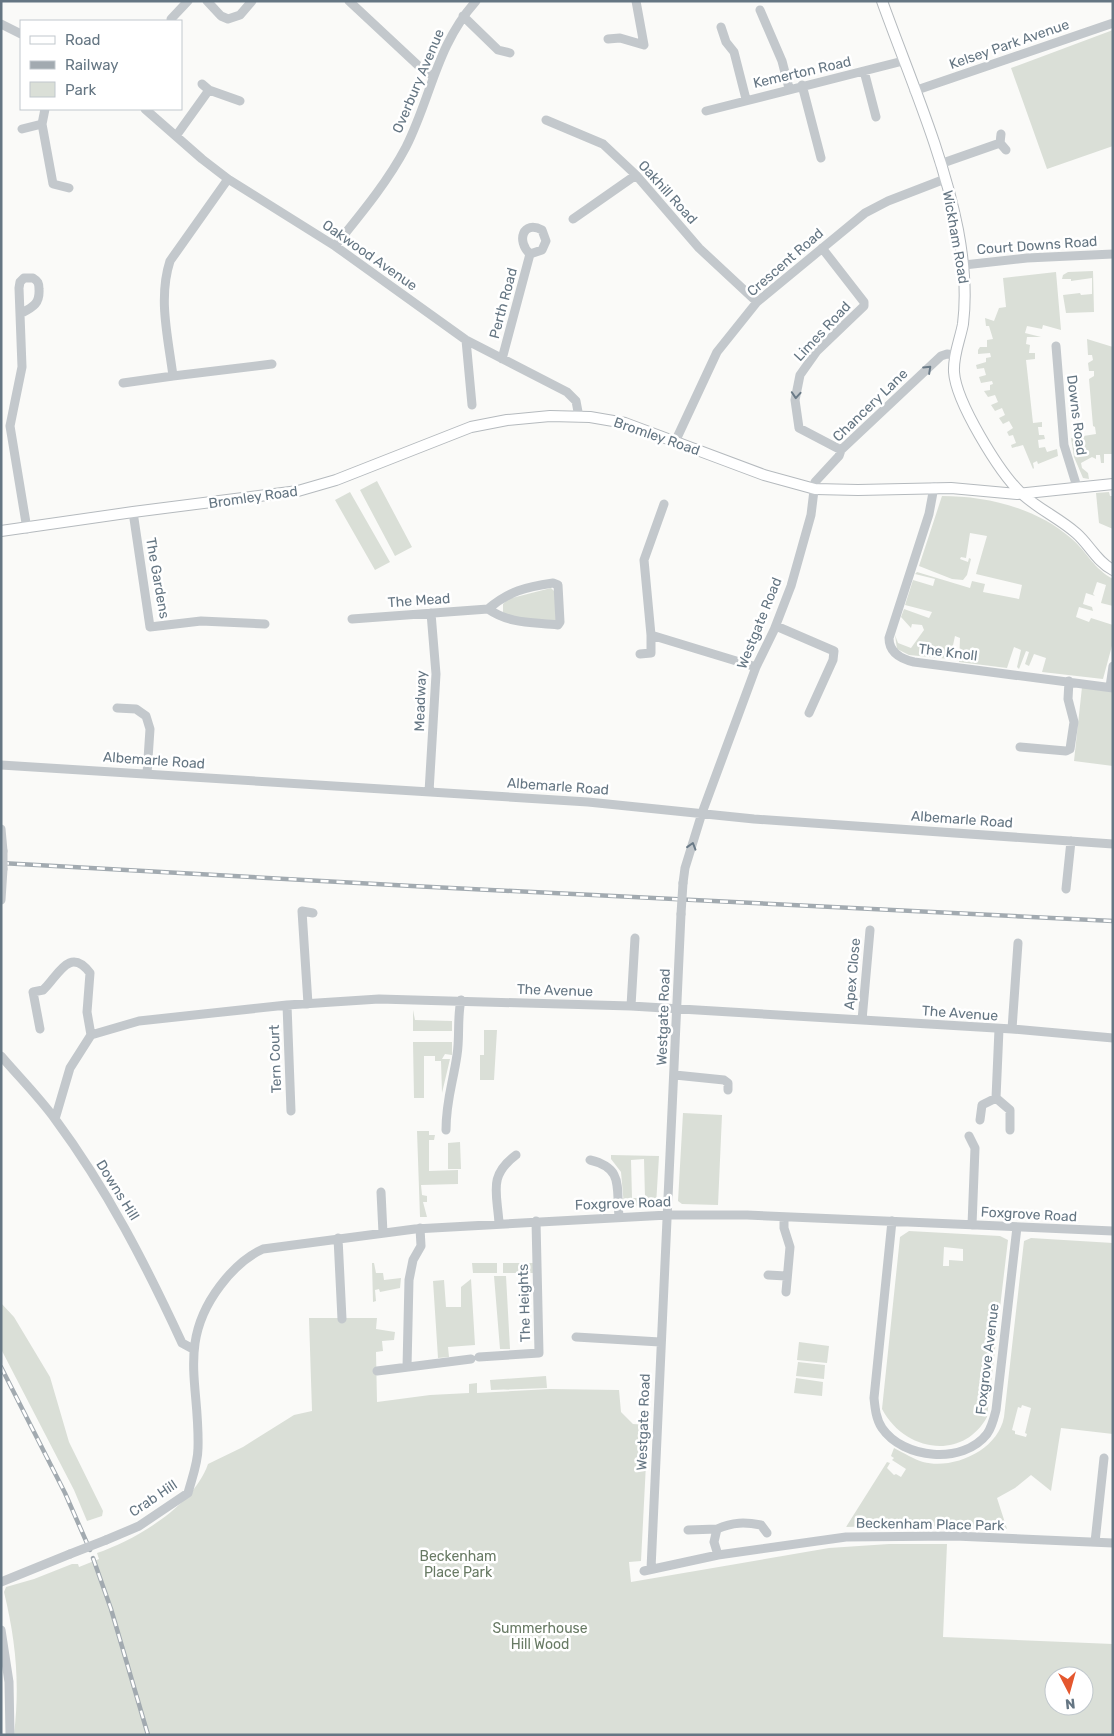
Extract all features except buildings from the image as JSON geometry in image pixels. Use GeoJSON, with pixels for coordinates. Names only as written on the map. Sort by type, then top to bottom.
{"type":"FeatureCollection","features":[{"type":"Feature","properties":{"kind":"main road","name":"Wickham Road"},"geometry":{"type":"LineString","coordinates":[[882,1],[945,179],[964,265],[965,305],[962,330],[955,354],[955,378],[965,405],[998,462],[1022,494]]}},
{"type":"Feature","properties":{"kind":"main road","name":"Bromley Road"},"geometry":{"type":"LineString","coordinates":[[1,531],[27,529],[133,512],[298,492],[336,480],[437,439],[478,425],[521,418],[579,416],[618,421],[764,475],[814,488],[876,490],[934,487],[1022,494],[1113,484]]}},
{"type":"Feature","properties":{"kind":"main road"},"geometry":{"type":"LineString","coordinates":[[1022,494],[1074,530],[1101,561],[1113,570]]}},
{"type":"Feature","properties":{"kind":"street"},"geometry":{"type":"LineString","coordinates":[[171,19],[188,1]]}},
{"type":"Feature","properties":{"kind":"street"},"geometry":{"type":"LineString","coordinates":[[207,1],[221,16],[228,19],[240,15],[252,1]]}},
{"type":"Feature","properties":{"kind":"street"},"geometry":{"type":"LineString","coordinates":[[349,1],[423,70],[433,76]]}},
{"type":"Feature","properties":{"kind":"street","name":"Overbury Avenue"},"geometry":{"type":"LineString","coordinates":[[336,246],[377,192],[405,148],[422,111],[433,76],[451,34],[476,1]]}},
{"type":"Feature","properties":{"kind":"street"},"geometry":{"type":"LineString","coordinates":[[608,39],[620,38],[644,45],[636,1]]}},
{"type":"Feature","properties":{"kind":"street"},"geometry":{"type":"LineString","coordinates":[[760,10],[782,61],[789,88]]}},
{"type":"Feature","properties":{"kind":"street"},"geometry":{"type":"LineString","coordinates":[[463,16],[498,50],[510,52]]}},
{"type":"Feature","properties":{"kind":"street","name":"Kelsey Park Avenue"},"geometry":{"type":"LineString","coordinates":[[914,92],[1113,23]]}},
{"type":"Feature","properties":{"kind":"street"},"geometry":{"type":"LineString","coordinates":[[1,24],[20,34]]}},
{"type":"Feature","properties":{"kind":"street"},"geometry":{"type":"LineString","coordinates":[[721,27],[726,42],[734,52],[746,99]]}},
{"type":"Feature","properties":{"kind":"street","name":"Kemerton Road"},"geometry":{"type":"LineString","coordinates":[[706,111],[789,88],[864,72],[903,61]]}},
{"type":"Feature","properties":{"kind":"street"},"geometry":{"type":"LineString","coordinates":[[864,72],[876,117]]}},
{"type":"Feature","properties":{"kind":"street"},"geometry":{"type":"LineString","coordinates":[[802,85],[821,158]]}},
{"type":"Feature","properties":{"kind":"street"},"geometry":{"type":"LineString","coordinates":[[176,136],[206,87],[240,101]]}},
{"type":"Feature","properties":{"kind":"street"},"geometry":{"type":"LineString","coordinates":[[45,110],[42,124],[53,184],[69,188]]}},
{"type":"Feature","properties":{"kind":"street","name":"Oakwood Avenue"},"geometry":{"type":"LineString","coordinates":[[146,110],[228,179],[336,246],[466,340],[571,395],[576,401],[579,416]]}},
{"type":"Feature","properties":{"kind":"street","name":"Oakhill Road"},"geometry":{"type":"LineString","coordinates":[[546,120],[603,144],[636,175],[699,248],[757,302]]}},
{"type":"Feature","properties":{"kind":"street"},"geometry":{"type":"LineString","coordinates":[[22,128],[42,124]]}},
{"type":"Feature","properties":{"kind":"street"},"geometry":{"type":"LineString","coordinates":[[940,164],[1003,142]]}},
{"type":"Feature","properties":{"kind":"street"},"geometry":{"type":"LineString","coordinates":[[573,219],[636,175]]}},
{"type":"Feature","properties":{"kind":"street"},"geometry":{"type":"LineString","coordinates":[[173,376],[163,299],[166,274],[170,261],[228,179]]}},
{"type":"Feature","properties":{"kind":"street","name":"Crescent Road"},"geometry":{"type":"LineString","coordinates":[[675,442],[717,352],[757,302],[856,219],[876,207],[945,179]]}},
{"type":"Feature","properties":{"kind":"street","name":"Limes Road"},"geometry":{"type":"LineString","coordinates":[[822,248],[864,302],[861,309],[809,361],[796,387],[795,400],[799,428],[841,450]]}},
{"type":"Feature","properties":{"kind":"street","name":"Perth Road"},"geometry":{"type":"LineString","coordinates":[[502,359],[530,254]]}},
{"type":"Feature","properties":{"kind":"street","name":"Court Downs Road"},"geometry":{"type":"LineString","coordinates":[[964,265],[1048,256],[1113,254]]}},
{"type":"Feature","properties":{"kind":"street"},"geometry":{"type":"LineString","coordinates":[[20,314],[22,367],[10,426],[27,529]]}},
{"type":"Feature","properties":{"kind":"street"},"geometry":{"type":"LineString","coordinates":[[466,340],[472,405]]}},
{"type":"Feature","properties":{"kind":"street","name":"Downs Road"},"geometry":{"type":"LineString","coordinates":[[1056,346],[1064,445],[1077,487]]}},
{"type":"Feature","properties":{"kind":"street","name":"Chancery Lane"},"geometry":{"type":"LineString","coordinates":[[814,488],[815,482],[839,456],[841,450],[941,356],[955,354]]}},
{"type":"Feature","properties":{"kind":"street"},"geometry":{"type":"LineString","coordinates":[[122,383],[272,364]]}},
{"type":"Feature","properties":{"kind":"street","name":"The Knoll"},"geometry":{"type":"LineString","coordinates":[[934,487],[929,514],[889,638],[891,649],[900,658],[914,662],[1111,688]]}},
{"type":"Feature","properties":{"kind":"street","name":"Westgate Road"},"geometry":{"type":"LineString","coordinates":[[648,1570],[668,1215],[681,914],[685,868],[702,813],[756,667],[776,626],[791,586],[812,515],[814,488]]}},
{"type":"Feature","properties":{"kind":"street"},"geometry":{"type":"LineString","coordinates":[[640,654],[651,653],[652,635],[644,560],[664,504]]}},
{"type":"Feature","properties":{"kind":"street","name":"The Gardens"},"geometry":{"type":"LineString","coordinates":[[133,512],[150,627],[201,621],[265,624]]}},
{"type":"Feature","properties":{"kind":"street"},"geometry":{"type":"LineString","coordinates":[[553,582],[558,585],[560,622],[558,625],[512,621],[502,618],[488,609],[503,596],[512,592],[553,582]]}},
{"type":"Feature","properties":{"kind":"street","name":"The Mead"},"geometry":{"type":"LineString","coordinates":[[352,619],[488,609]]}},
{"type":"Feature","properties":{"kind":"street","name":"Meadway"},"geometry":{"type":"LineString","coordinates":[[429,792],[436,674],[431,613]]}},
{"type":"Feature","properties":{"kind":"street"},"geometry":{"type":"LineString","coordinates":[[776,626],[834,650],[833,660],[809,713]]}},
{"type":"Feature","properties":{"kind":"street"},"geometry":{"type":"LineString","coordinates":[[652,635],[756,667]]}},
{"type":"Feature","properties":{"kind":"street"},"geometry":{"type":"LineString","coordinates":[[1111,688],[1113,666]]}},
{"type":"Feature","properties":{"kind":"street"},"geometry":{"type":"LineString","coordinates":[[1020,747],[1066,751],[1070,749],[1074,722],[1068,699],[1069,682]]}},
{"type":"Feature","properties":{"kind":"street"},"geometry":{"type":"LineString","coordinates":[[117,708],[136,709],[146,716],[150,729],[147,774]]}},
{"type":"Feature","properties":{"kind":"street","name":"Albemarle Road"},"geometry":{"type":"LineString","coordinates":[[1,765],[588,802],[754,819],[1113,844]]}},
{"type":"Feature","properties":{"kind":"street"},"geometry":{"type":"LineString","coordinates":[[1,829],[3,851],[1,900]]}},
{"type":"Feature","properties":{"kind":"street"},"geometry":{"type":"LineString","coordinates":[[1066,890],[1071,841]]}},
{"type":"Feature","properties":{"kind":"street"},"geometry":{"type":"LineString","coordinates":[[308,1004],[302,912],[312,913]]}},
{"type":"Feature","properties":{"kind":"street","name":"Apex Close"},"geometry":{"type":"LineString","coordinates":[[862,1020],[870,930]]}},
{"type":"Feature","properties":{"kind":"street"},"geometry":{"type":"LineString","coordinates":[[631,1006],[635,938]]}},
{"type":"Feature","properties":{"kind":"street"},"geometry":{"type":"LineString","coordinates":[[1012,1029],[1018,943]]}},
{"type":"Feature","properties":{"kind":"street"},"geometry":{"type":"LineString","coordinates":[[40,1029],[33,992],[43,990],[60,968],[73,962],[82,964],[90,973],[88,1012],[91,1035],[70,1068],[55,1119]]}},
{"type":"Feature","properties":{"kind":"street","name":"The Avenue"},"geometry":{"type":"LineString","coordinates":[[91,1035],[139,1021],[287,1005],[378,1000],[461,1000],[631,1006],[1012,1029],[1113,1038]]}},
{"type":"Feature","properties":{"kind":"street"},"geometry":{"type":"LineString","coordinates":[[446,1130],[446,1108],[458,1053],[458,1013],[461,1000]]}},
{"type":"Feature","properties":{"kind":"street","name":"Tern Court"},"geometry":{"type":"LineString","coordinates":[[287,1005],[291,1111]]}},
{"type":"Feature","properties":{"kind":"street"},"geometry":{"type":"LineString","coordinates":[[996,1098],[998,1029]]}},
{"type":"Feature","properties":{"kind":"street","name":"Downs Hill"},"geometry":{"type":"LineString","coordinates":[[1,1056],[55,1119],[124,1225],[182,1343],[193,1349]]}},
{"type":"Feature","properties":{"kind":"street"},"geometry":{"type":"LineString","coordinates":[[675,1075],[724,1080],[728,1083],[728,1090]]}},
{"type":"Feature","properties":{"kind":"street"},"geometry":{"type":"LineString","coordinates":[[980,1120],[982,1105],[996,1098]]}},
{"type":"Feature","properties":{"kind":"street"},"geometry":{"type":"LineString","coordinates":[[996,1098],[1010,1110],[1010,1130]]}},
{"type":"Feature","properties":{"kind":"street"},"geometry":{"type":"LineString","coordinates":[[968,1136],[975,1148],[972,1225]]}},
{"type":"Feature","properties":{"kind":"street"},"geometry":{"type":"LineString","coordinates":[[499,1223],[496,1178],[505,1164],[516,1155]]}},
{"type":"Feature","properties":{"kind":"street"},"geometry":{"type":"LineString","coordinates":[[590,1160],[604,1163],[611,1168],[615,1175],[619,1216]]}},
{"type":"Feature","properties":{"kind":"street"},"geometry":{"type":"LineString","coordinates":[[381,1192],[384,1233]]}},
{"type":"Feature","properties":{"kind":"street","name":"Foxgrove Road"},"geometry":{"type":"LineString","coordinates":[[193,1349],[197,1326],[214,1294],[250,1254],[278,1246],[338,1238],[420,1228],[619,1216],[668,1215],[892,1221],[1113,1232]]}},
{"type":"Feature","properties":{"kind":"street"},"geometry":{"type":"LineString","coordinates":[[784,1217],[784,1228],[790,1247],[786,1292]]}},
{"type":"Feature","properties":{"kind":"street","name":"The Heights"},"geometry":{"type":"LineString","coordinates":[[376,1371],[475,1358],[539,1353],[536,1221]]}},
{"type":"Feature","properties":{"kind":"street","name":"Foxgrove Avenue"},"geometry":{"type":"LineString","coordinates":[[892,1221],[874,1398],[877,1417],[882,1428],[890,1437],[908,1449],[933,1455],[951,1454],[970,1447],[986,1436],[992,1424],[996,1410],[1017,1227]]}},
{"type":"Feature","properties":{"kind":"street"},"geometry":{"type":"LineString","coordinates":[[407,1367],[410,1280],[413,1260],[422,1246],[420,1228]]}},
{"type":"Feature","properties":{"kind":"street"},"geometry":{"type":"LineString","coordinates":[[338,1238],[342,1319]]}},
{"type":"Feature","properties":{"kind":"street"},"geometry":{"type":"LineString","coordinates":[[768,1275],[786,1276]]}},
{"type":"Feature","properties":{"kind":"street"},"geometry":{"type":"LineString","coordinates":[[576,1337],[660,1342]]}},
{"type":"Feature","properties":{"kind":"street","name":"Crab Hill"},"geometry":{"type":"LineString","coordinates":[[1,1582],[139,1526],[188,1493],[198,1448],[193,1349]]}},
{"type":"Feature","properties":{"kind":"street"},"geometry":{"type":"LineString","coordinates":[[1095,1542],[1104,1458]]}},
{"type":"Feature","properties":{"kind":"street"},"geometry":{"type":"LineString","coordinates":[[688,1530],[717,1529],[729,1523],[746,1522],[761,1525],[767,1533]]}},
{"type":"Feature","properties":{"kind":"street"},"geometry":{"type":"LineString","coordinates":[[717,1529],[714,1542],[718,1556]]}},
{"type":"Feature","properties":{"kind":"street","name":"Beckenham Place Park"},"geometry":{"type":"LineString","coordinates":[[648,1570],[718,1556],[846,1537],[892,1535],[1113,1543]]}},
{"type":"Feature","properties":{"kind":"street"},"geometry":{"type":"LineString","coordinates":[[1,1630],[9,1682],[10,1735]]}},
{"type":"Feature","properties":{"kind":"green space"},"geometry":{"type":"Polygon","coordinates":[[[1113,30],[1113,146],[1047,169],[1011,68],[1113,30]]]}},
{"type":"Feature","properties":{"kind":"green space"},"geometry":{"type":"Polygon","coordinates":[[[1093,271],[1094,312],[1066,313],[1063,295],[1092,294],[1092,278],[1071,281],[1071,279],[1062,279],[1063,275],[1068,272],[1093,271]]]}},
{"type":"Feature","properties":{"kind":"green space"},"geometry":{"type":"Polygon","coordinates":[[[1056,272],[1061,330],[1043,325],[1042,329],[1027,326],[1025,333],[1041,337],[1027,337],[1026,344],[1030,345],[1029,353],[1035,353],[1035,359],[1026,360],[1033,423],[1042,422],[1042,427],[1038,427],[1039,435],[1044,435],[1045,439],[1038,440],[1039,448],[1045,447],[1047,452],[1057,449],[1058,456],[1038,464],[1037,461],[1033,463],[1033,469],[1023,445],[1012,448],[1011,445],[1016,443],[1013,435],[1009,436],[1007,432],[1013,428],[1009,421],[1003,424],[999,418],[1005,415],[1002,408],[995,411],[991,405],[998,402],[995,395],[988,397],[984,391],[990,390],[990,385],[993,384],[992,381],[981,383],[979,377],[986,375],[984,368],[977,369],[976,365],[986,362],[986,358],[991,357],[990,353],[978,354],[978,350],[980,347],[987,347],[987,340],[993,339],[989,326],[986,326],[985,318],[994,321],[999,308],[1006,307],[1003,278],[1056,272]]]}},
{"type":"Feature","properties":{"kind":"green space"},"geometry":{"type":"Polygon","coordinates":[[[1087,339],[1113,347],[1113,454],[1104,454],[1104,463],[1101,463],[1100,455],[1096,455],[1096,459],[1092,457],[1081,463],[1082,468],[1088,473],[1089,479],[1083,478],[1074,457],[1071,438],[1096,434],[1095,427],[1093,426],[1089,379],[1094,376],[1094,371],[1089,371],[1088,363],[1093,360],[1092,355],[1088,355],[1087,339]]]}},
{"type":"Feature","properties":{"kind":"green space"},"geometry":{"type":"Polygon","coordinates":[[[377,481],[412,547],[395,556],[360,490],[377,481]]]}},
{"type":"Feature","properties":{"kind":"green space"},"geometry":{"type":"Polygon","coordinates":[[[350,492],[390,562],[375,570],[335,500],[350,492]]]}},
{"type":"Feature","properties":{"kind":"green space"},"geometry":{"type":"Polygon","coordinates":[[[1109,492],[1110,496],[1113,496],[1113,529],[1099,523],[1096,493],[1109,492]]]}},
{"type":"Feature","properties":{"kind":"green space"},"geometry":{"type":"Polygon","coordinates":[[[942,496],[994,501],[1043,519],[1072,539],[1106,575],[1113,579],[1113,606],[1101,603],[1106,585],[1097,582],[1093,594],[1095,596],[1086,593],[1083,604],[1092,607],[1093,611],[1079,607],[1076,617],[1089,622],[1091,618],[1113,625],[1113,642],[1103,679],[1042,672],[1046,658],[1034,654],[1029,666],[1025,664],[1029,652],[1026,651],[1019,669],[1017,667],[1021,650],[1014,647],[1007,668],[959,662],[960,638],[955,636],[950,659],[909,655],[897,649],[895,635],[898,643],[911,648],[924,630],[922,625],[912,624],[911,628],[901,617],[904,609],[929,618],[932,612],[905,605],[913,580],[933,586],[935,579],[915,574],[917,572],[970,588],[972,581],[985,584],[983,592],[1019,599],[1022,585],[976,574],[987,536],[970,533],[966,558],[961,557],[960,559],[968,562],[969,558],[971,559],[967,575],[963,580],[952,579],[919,566],[942,496]]]}},
{"type":"Feature","properties":{"kind":"green space"},"geometry":{"type":"Polygon","coordinates":[[[551,588],[555,592],[556,621],[509,618],[503,612],[503,604],[508,599],[551,588]]]}},
{"type":"Feature","properties":{"kind":"green space"},"geometry":{"type":"Polygon","coordinates":[[[1082,687],[1113,692],[1113,766],[1074,761],[1082,687]]]}},
{"type":"Feature","properties":{"kind":"green space"},"geometry":{"type":"Polygon","coordinates":[[[413,1010],[415,1020],[452,1021],[452,1031],[413,1031],[413,1010]]]}},
{"type":"Feature","properties":{"kind":"green space"},"geometry":{"type":"Polygon","coordinates":[[[484,1030],[497,1030],[494,1080],[480,1080],[480,1055],[484,1055],[484,1030]]]}},
{"type":"Feature","properties":{"kind":"green space"},"geometry":{"type":"Polygon","coordinates":[[[413,1042],[452,1042],[452,1055],[445,1054],[442,1059],[450,1059],[442,1093],[441,1061],[435,1061],[435,1056],[424,1056],[424,1098],[414,1098],[413,1042]]]}},
{"type":"Feature","properties":{"kind":"green space"},"geometry":{"type":"Polygon","coordinates":[[[683,1113],[722,1115],[718,1205],[682,1204],[678,1201],[683,1113]]]}},
{"type":"Feature","properties":{"kind":"green space"},"geometry":{"type":"Polygon","coordinates":[[[417,1131],[429,1131],[429,1135],[435,1135],[434,1140],[429,1140],[429,1171],[458,1170],[458,1184],[421,1185],[422,1195],[427,1196],[427,1202],[423,1202],[427,1217],[420,1217],[417,1131]]]}},
{"type":"Feature","properties":{"kind":"green space"},"geometry":{"type":"Polygon","coordinates":[[[460,1142],[461,1169],[448,1169],[448,1143],[460,1142]]]}},
{"type":"Feature","properties":{"kind":"green space"},"geometry":{"type":"Polygon","coordinates":[[[611,1155],[659,1156],[656,1205],[624,1206],[621,1172],[611,1159],[611,1155]],[[644,1159],[631,1160],[632,1198],[645,1198],[644,1159]]]}},
{"type":"Feature","properties":{"kind":"green space"},"geometry":{"type":"Polygon","coordinates":[[[909,1231],[1000,1236],[1008,1240],[987,1417],[976,1431],[963,1441],[949,1445],[933,1446],[918,1442],[904,1434],[892,1423],[882,1409],[900,1237],[909,1231]],[[944,1247],[943,1266],[949,1266],[949,1260],[963,1261],[963,1249],[944,1247]]]}},
{"type":"Feature","properties":{"kind":"green space"},"geometry":{"type":"Polygon","coordinates":[[[1031,1238],[1113,1243],[1113,1434],[1061,1428],[1051,1491],[1031,1475],[1015,1488],[997,1498],[1007,1529],[903,1525],[846,1527],[887,1462],[890,1463],[887,1468],[894,1475],[896,1474],[901,1477],[906,1469],[892,1460],[894,1458],[891,1456],[894,1448],[923,1462],[935,1464],[948,1463],[973,1455],[984,1448],[1000,1429],[1004,1417],[1024,1241],[1031,1238]],[[1022,1405],[1021,1408],[1018,1407],[1012,1430],[1015,1431],[1015,1434],[1026,1437],[1027,1434],[1025,1433],[1031,1408],[1022,1405]]]}},
{"type":"Feature","properties":{"kind":"green space"},"geometry":{"type":"Polygon","coordinates":[[[372,1263],[374,1263],[376,1273],[383,1273],[384,1280],[401,1278],[400,1288],[380,1292],[379,1289],[375,1290],[376,1301],[373,1302],[372,1263]]]}},
{"type":"Feature","properties":{"kind":"green space"},"geometry":{"type":"Polygon","coordinates":[[[472,1263],[497,1263],[497,1273],[473,1273],[472,1263]]]}},
{"type":"Feature","properties":{"kind":"green space"},"geometry":{"type":"Polygon","coordinates":[[[503,1263],[534,1263],[534,1273],[503,1273],[503,1263]]]}},
{"type":"Feature","properties":{"kind":"green space"},"geometry":{"type":"Polygon","coordinates":[[[494,1276],[506,1276],[510,1349],[500,1349],[494,1276]]]}},
{"type":"Feature","properties":{"kind":"green space"},"geometry":{"type":"Polygon","coordinates":[[[471,1279],[475,1345],[448,1347],[449,1357],[438,1358],[433,1281],[444,1280],[446,1307],[461,1307],[461,1287],[471,1279]]]}},
{"type":"Feature","properties":{"kind":"green space"},"geometry":{"type":"Polygon","coordinates":[[[1,1303],[14,1317],[50,1377],[69,1442],[103,1511],[102,1516],[87,1521],[74,1490],[1,1349],[1,1303]]]}},
{"type":"Feature","properties":{"kind":"green space","name":"Beckenham Place Park"},"geometry":{"type":"Polygon","coordinates":[[[309,1318],[377,1318],[376,1329],[395,1332],[394,1340],[382,1341],[383,1351],[376,1352],[377,1402],[430,1395],[469,1393],[469,1384],[477,1383],[477,1393],[550,1389],[619,1390],[621,1412],[633,1424],[648,1425],[641,1561],[629,1562],[631,1582],[829,1548],[889,1544],[947,1544],[943,1637],[1113,1644],[1113,1735],[14,1735],[17,1680],[14,1646],[4,1592],[6,1587],[34,1579],[72,1564],[78,1564],[79,1567],[99,1559],[97,1553],[146,1530],[177,1507],[201,1479],[208,1464],[243,1447],[294,1415],[312,1411],[309,1318]]]}},
{"type":"Feature","properties":{"kind":"green space"},"geometry":{"type":"Polygon","coordinates":[[[799,1342],[829,1346],[827,1363],[797,1360],[799,1342]]]}},
{"type":"Feature","properties":{"kind":"green space"},"geometry":{"type":"Polygon","coordinates":[[[798,1362],[825,1365],[824,1379],[796,1376],[798,1362]]]}},
{"type":"Feature","properties":{"kind":"green space"},"geometry":{"type":"Polygon","coordinates":[[[546,1376],[547,1388],[491,1390],[490,1380],[546,1376]]]}},
{"type":"Feature","properties":{"kind":"green space"},"geometry":{"type":"Polygon","coordinates":[[[796,1378],[823,1382],[822,1396],[794,1393],[796,1378]]]}},
{"type":"Feature","properties":{"kind":"railway"},"geometry":{"type":"LineString","coordinates":[[1,863],[412,886],[1113,921]]}},
{"type":"Feature","properties":{"kind":"railway"},"geometry":{"type":"LineString","coordinates":[[1,1367],[65,1493],[90,1550]]}},
{"type":"Feature","properties":{"kind":"railway"},"geometry":{"type":"LineString","coordinates":[[93,1558],[111,1609],[148,1735]]}},
{"type":"Feature","properties":{"kind":"park label","name":"Summerhouse Hill Wood"},"geometry":{"type":"Point","coordinates":[540,1636]}}]}
